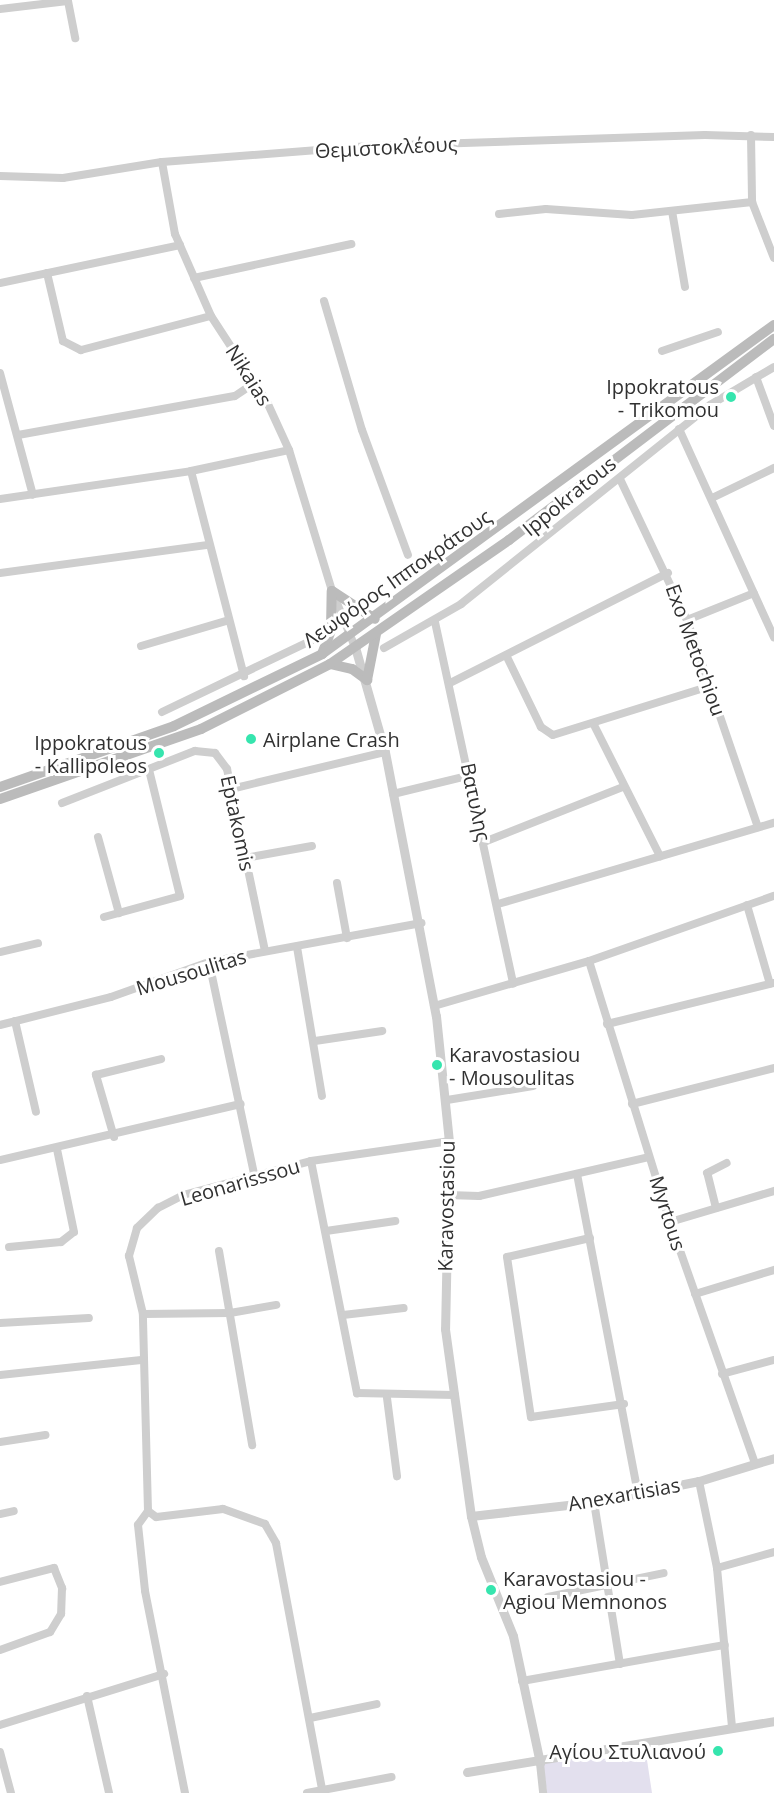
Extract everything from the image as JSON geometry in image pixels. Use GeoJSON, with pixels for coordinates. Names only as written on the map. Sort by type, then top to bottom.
{"type":"FeatureCollection","features":[{"type":"Feature","properties":{"kind":"main road","name":"Λεωφόρος Ιπποκράτους"},"geometry":{"type":"LineString","coordinates":[[351,646],[375,619],[774,325]]}},
{"type":"Feature","properties":{"kind":"main road","name":"Λεωφόρος Ιπποκράτους"},"geometry":{"type":"LineString","coordinates":[[1,785],[174,726],[322,654],[351,646],[376,634],[774,339]]}},
{"type":"Feature","properties":{"kind":"main road"},"geometry":{"type":"LineString","coordinates":[[332,591],[375,619]]}},
{"type":"Feature","properties":{"kind":"main road"},"geometry":{"type":"LineString","coordinates":[[322,654],[332,630],[332,591]]}},
{"type":"Feature","properties":{"kind":"main road"},"geometry":{"type":"LineString","coordinates":[[330,664],[352,669],[367,680],[376,634]]}},
{"type":"Feature","properties":{"kind":"main road"},"geometry":{"type":"LineString","coordinates":[[0,799],[145,750],[256,702],[330,664],[351,646]]}},
{"type":"Feature","properties":{"kind":"street"},"geometry":{"type":"LineString","coordinates":[[0,9],[68,1],[75,38]]}},
{"type":"Feature","properties":{"kind":"street"},"geometry":{"type":"LineString","coordinates":[[751,135],[752,202],[772,259]]}},
{"type":"Feature","properties":{"kind":"street","name":"Θεμιστοκλέους"},"geometry":{"type":"LineString","coordinates":[[0,176],[63,178],[162,162],[372,146],[751,135],[774,137]]}},
{"type":"Feature","properties":{"kind":"street","name":"Nikaias"},"geometry":{"type":"LineString","coordinates":[[162,162],[180,245],[194,278],[211,316],[254,383],[290,450],[351,646]]}},
{"type":"Feature","properties":{"kind":"street"},"geometry":{"type":"LineString","coordinates":[[499,214],[546,209],[586,215],[672,211],[752,202]]}},
{"type":"Feature","properties":{"kind":"street"},"geometry":{"type":"LineString","coordinates":[[672,211],[685,287]]}},
{"type":"Feature","properties":{"kind":"street"},"geometry":{"type":"LineString","coordinates":[[194,278],[351,244]]}},
{"type":"Feature","properties":{"kind":"street"},"geometry":{"type":"LineString","coordinates":[[0,283],[180,245]]}},
{"type":"Feature","properties":{"kind":"street"},"geometry":{"type":"LineString","coordinates":[[47,273],[63,341],[81,350],[211,316]]}},
{"type":"Feature","properties":{"kind":"street"},"geometry":{"type":"LineString","coordinates":[[324,301],[362,430],[408,555]]}},
{"type":"Feature","properties":{"kind":"street"},"geometry":{"type":"LineString","coordinates":[[662,351],[718,332]]}},
{"type":"Feature","properties":{"kind":"street","name":"Ippokratous"},"geometry":{"type":"LineString","coordinates":[[384,648],[435,622],[620,479],[679,429],[756,377],[774,368]]}},
{"type":"Feature","properties":{"kind":"street"},"geometry":{"type":"LineString","coordinates":[[0,373],[33,495]]}},
{"type":"Feature","properties":{"kind":"street"},"geometry":{"type":"LineString","coordinates":[[756,377],[774,426]]}},
{"type":"Feature","properties":{"kind":"street"},"geometry":{"type":"LineString","coordinates":[[18,435],[235,396],[254,383]]}},
{"type":"Feature","properties":{"kind":"street"},"geometry":{"type":"LineString","coordinates":[[679,429],[774,637]]}},
{"type":"Feature","properties":{"kind":"street"},"geometry":{"type":"LineString","coordinates":[[0,499],[191,471],[290,450]]}},
{"type":"Feature","properties":{"kind":"street"},"geometry":{"type":"LineString","coordinates":[[712,498],[774,468]]}},
{"type":"Feature","properties":{"kind":"street"},"geometry":{"type":"LineString","coordinates":[[191,471],[206,544],[226,621],[244,676]]}},
{"type":"Feature","properties":{"kind":"street","name":"Exo Metochiou"},"geometry":{"type":"LineString","coordinates":[[620,479],[668,573],[687,620],[758,827]]}},
{"type":"Feature","properties":{"kind":"street"},"geometry":{"type":"LineString","coordinates":[[0,573],[206,544]]}},
{"type":"Feature","properties":{"kind":"street"},"geometry":{"type":"LineString","coordinates":[[452,682],[507,657],[668,573]]}},
{"type":"Feature","properties":{"kind":"street"},"geometry":{"type":"LineString","coordinates":[[687,620],[754,593]]}},
{"type":"Feature","properties":{"kind":"street"},"geometry":{"type":"LineString","coordinates":[[141,646],[226,621]]}},
{"type":"Feature","properties":{"kind":"street","name":"Βατυλης"},"geometry":{"type":"LineString","coordinates":[[435,622],[452,682],[513,984]]}},
{"type":"Feature","properties":{"kind":"street"},"geometry":{"type":"LineString","coordinates":[[162,712],[244,676],[312,640]]}},
{"type":"Feature","properties":{"kind":"street","name":"Karavostasiou"},"geometry":{"type":"LineString","coordinates":[[351,646],[367,680],[385,752],[421,923],[447,1100],[449,1141],[445,1329],[471,1516],[481,1557],[513,1636],[540,1762]]}},
{"type":"Feature","properties":{"kind":"street"},"geometry":{"type":"LineString","coordinates":[[507,657],[544,732],[552,735],[594,725],[710,686]]}},
{"type":"Feature","properties":{"kind":"street"},"geometry":{"type":"LineString","coordinates":[[594,725],[623,787],[660,856]]}},
{"type":"Feature","properties":{"kind":"street","name":"Eptakomis"},"geometry":{"type":"LineString","coordinates":[[62,803],[195,751],[210,750],[224,763],[265,951]]}},
{"type":"Feature","properties":{"kind":"street"},"geometry":{"type":"LineString","coordinates":[[231,789],[385,752]]}},
{"type":"Feature","properties":{"kind":"street"},"geometry":{"type":"LineString","coordinates":[[104,917],[180,896],[149,770]]}},
{"type":"Feature","properties":{"kind":"street"},"geometry":{"type":"LineString","coordinates":[[393,794],[471,775]]}},
{"type":"Feature","properties":{"kind":"street"},"geometry":{"type":"LineString","coordinates":[[484,842],[623,787]]}},
{"type":"Feature","properties":{"kind":"street"},"geometry":{"type":"LineString","coordinates":[[498,904],[774,823]]}},
{"type":"Feature","properties":{"kind":"street"},"geometry":{"type":"LineString","coordinates":[[98,837],[119,913]]}},
{"type":"Feature","properties":{"kind":"street"},"geometry":{"type":"LineString","coordinates":[[245,858],[312,846]]}},
{"type":"Feature","properties":{"kind":"street"},"geometry":{"type":"LineString","coordinates":[[337,883],[347,938]]}},
{"type":"Feature","properties":{"kind":"street"},"geometry":{"type":"LineString","coordinates":[[434,1006],[590,961],[774,896]]}},
{"type":"Feature","properties":{"kind":"street"},"geometry":{"type":"LineString","coordinates":[[607,1024],[772,984],[747,905]]}},
{"type":"Feature","properties":{"kind":"street","name":"Mousoulitas"},"geometry":{"type":"LineString","coordinates":[[0,1026],[111,997],[209,962],[421,923]]}},
{"type":"Feature","properties":{"kind":"street"},"geometry":{"type":"LineString","coordinates":[[0,952],[38,943]]}},
{"type":"Feature","properties":{"kind":"street"},"geometry":{"type":"LineString","coordinates":[[297,946],[315,1041],[322,1096]]}},
{"type":"Feature","properties":{"kind":"street","name":"Myrtous"},"geometry":{"type":"LineString","coordinates":[[590,961],[607,1024],[670,1222],[755,1463]]}},
{"type":"Feature","properties":{"kind":"street"},"geometry":{"type":"LineString","coordinates":[[209,962],[241,1104],[254,1174]]}},
{"type":"Feature","properties":{"kind":"street"},"geometry":{"type":"LineString","coordinates":[[15,1021],[36,1113]]}},
{"type":"Feature","properties":{"kind":"street"},"geometry":{"type":"LineString","coordinates":[[315,1041],[382,1031]]}},
{"type":"Feature","properties":{"kind":"street"},"geometry":{"type":"LineString","coordinates":[[114,1137],[96,1076],[161,1059]]}},
{"type":"Feature","properties":{"kind":"street"},"geometry":{"type":"LineString","coordinates":[[632,1104],[774,1068]]}},
{"type":"Feature","properties":{"kind":"street"},"geometry":{"type":"LineString","coordinates":[[447,1100],[534,1086]]}},
{"type":"Feature","properties":{"kind":"street"},"geometry":{"type":"LineString","coordinates":[[0,1160],[114,1137],[241,1104]]}},
{"type":"Feature","properties":{"kind":"street","name":"Leonarisssou"},"geometry":{"type":"LineString","coordinates":[[148,1511],[141,1360],[143,1314],[129,1256],[137,1228],[158,1208],[183,1195],[254,1174],[311,1161],[449,1141]]}},
{"type":"Feature","properties":{"kind":"street"},"geometry":{"type":"LineString","coordinates":[[9,1247],[61,1242],[74,1232],[57,1149]]}},
{"type":"Feature","properties":{"kind":"street"},"geometry":{"type":"LineString","coordinates":[[448,1195],[479,1196],[649,1156]]}},
{"type":"Feature","properties":{"kind":"street"},"geometry":{"type":"LineString","coordinates":[[311,1161],[357,1393],[387,1398],[454,1395]]}},
{"type":"Feature","properties":{"kind":"street"},"geometry":{"type":"LineString","coordinates":[[716,1208],[707,1173],[727,1163]]}},
{"type":"Feature","properties":{"kind":"street"},"geometry":{"type":"LineString","coordinates":[[577,1174],[624,1404],[638,1493]]}},
{"type":"Feature","properties":{"kind":"street"},"geometry":{"type":"LineString","coordinates":[[670,1222],[774,1191]]}},
{"type":"Feature","properties":{"kind":"street"},"geometry":{"type":"LineString","coordinates":[[326,1231],[395,1221]]}},
{"type":"Feature","properties":{"kind":"street"},"geometry":{"type":"LineString","coordinates":[[590,1238],[507,1257],[531,1417],[624,1404]]}},
{"type":"Feature","properties":{"kind":"street"},"geometry":{"type":"LineString","coordinates":[[219,1251],[252,1444]]}},
{"type":"Feature","properties":{"kind":"street"},"geometry":{"type":"LineString","coordinates":[[695,1294],[774,1270]]}},
{"type":"Feature","properties":{"kind":"street"},"geometry":{"type":"LineString","coordinates":[[143,1314],[230,1313],[276,1305]]}},
{"type":"Feature","properties":{"kind":"street"},"geometry":{"type":"LineString","coordinates":[[343,1315],[404,1308]]}},
{"type":"Feature","properties":{"kind":"street"},"geometry":{"type":"LineString","coordinates":[[0,1323],[89,1318]]}},
{"type":"Feature","properties":{"kind":"street"},"geometry":{"type":"LineString","coordinates":[[0,1375],[141,1360]]}},
{"type":"Feature","properties":{"kind":"street"},"geometry":{"type":"LineString","coordinates":[[722,1374],[774,1360]]}},
{"type":"Feature","properties":{"kind":"street"},"geometry":{"type":"LineString","coordinates":[[387,1398],[398,1476]]}},
{"type":"Feature","properties":{"kind":"street"},"geometry":{"type":"LineString","coordinates":[[0,1442],[45,1435]]}},
{"type":"Feature","properties":{"kind":"street","name":"Anexartisias"},"geometry":{"type":"LineString","coordinates":[[471,1516],[594,1502],[699,1481],[774,1458]]}},
{"type":"Feature","properties":{"kind":"street"},"geometry":{"type":"LineString","coordinates":[[699,1481],[717,1568],[732,1727]]}},
{"type":"Feature","properties":{"kind":"street"},"geometry":{"type":"LineString","coordinates":[[594,1502],[620,1664]]}},
{"type":"Feature","properties":{"kind":"street"},"geometry":{"type":"LineString","coordinates":[[185,1793],[139,1542],[138,1525],[148,1511],[156,1517],[223,1509],[248,1513],[266,1524],[276,1543],[322,1789]]}},
{"type":"Feature","properties":{"kind":"street"},"geometry":{"type":"LineString","coordinates":[[0,1514],[14,1511]]}},
{"type":"Feature","properties":{"kind":"street"},"geometry":{"type":"LineString","coordinates":[[717,1568],[774,1552]]}},
{"type":"Feature","properties":{"kind":"street"},"geometry":{"type":"LineString","coordinates":[[0,1582],[54,1568],[62,1582],[61,1614],[50,1632],[0,1650]]}},
{"type":"Feature","properties":{"kind":"street"},"geometry":{"type":"LineString","coordinates":[[548,1597],[664,1573]]}},
{"type":"Feature","properties":{"kind":"street"},"geometry":{"type":"LineString","coordinates":[[522,1681],[725,1645]]}},
{"type":"Feature","properties":{"kind":"street"},"geometry":{"type":"LineString","coordinates":[[0,1725],[87,1696],[164,1674]]}},
{"type":"Feature","properties":{"kind":"street"},"geometry":{"type":"LineString","coordinates":[[87,1696],[109,1793]]}},
{"type":"Feature","properties":{"kind":"street"},"geometry":{"type":"LineString","coordinates":[[310,1718],[377,1704]]}},
{"type":"Feature","properties":{"kind":"street"},"geometry":{"type":"LineString","coordinates":[[466,1772],[540,1762],[774,1721]]}},
{"type":"Feature","properties":{"kind":"street"},"geometry":{"type":"LineString","coordinates":[[0,1752],[11,1793]]}},
{"type":"Feature","properties":{"kind":"street"},"geometry":{"type":"LineString","coordinates":[[540,1762],[543,1793]]}},
{"type":"Feature","properties":{"kind":"street"},"geometry":{"type":"LineString","coordinates":[[307,1793],[392,1777]]}},
{"type":"Feature","properties":{"kind":"shaded area"},"geometry":{"type":"Polygon","coordinates":[[[542,1757],[647,1760],[652,1793],[547,1793],[542,1757]]]}},
{"type":"Feature","properties":{"kind":"place","name":"Ippokratous - Trikomou"},"geometry":{"type":"Point","coordinates":[731,397]}},
{"type":"Feature","properties":{"kind":"place","name":"Airplane Crash"},"geometry":{"type":"Point","coordinates":[251,739]}},
{"type":"Feature","properties":{"kind":"place","name":"Ippokratous - Kallipoleos"},"geometry":{"type":"Point","coordinates":[159,753]}},
{"type":"Feature","properties":{"kind":"place","name":"Karavostasiou - Mousoulitas"},"geometry":{"type":"Point","coordinates":[437,1065]}},
{"type":"Feature","properties":{"kind":"place","name":"Karavostasiou - Agiou Memnonos"},"geometry":{"type":"Point","coordinates":[491,1590]}},
{"type":"Feature","properties":{"kind":"place","name":"Αγίου Στυλιανού"},"geometry":{"type":"Point","coordinates":[718,1751]}}]}
